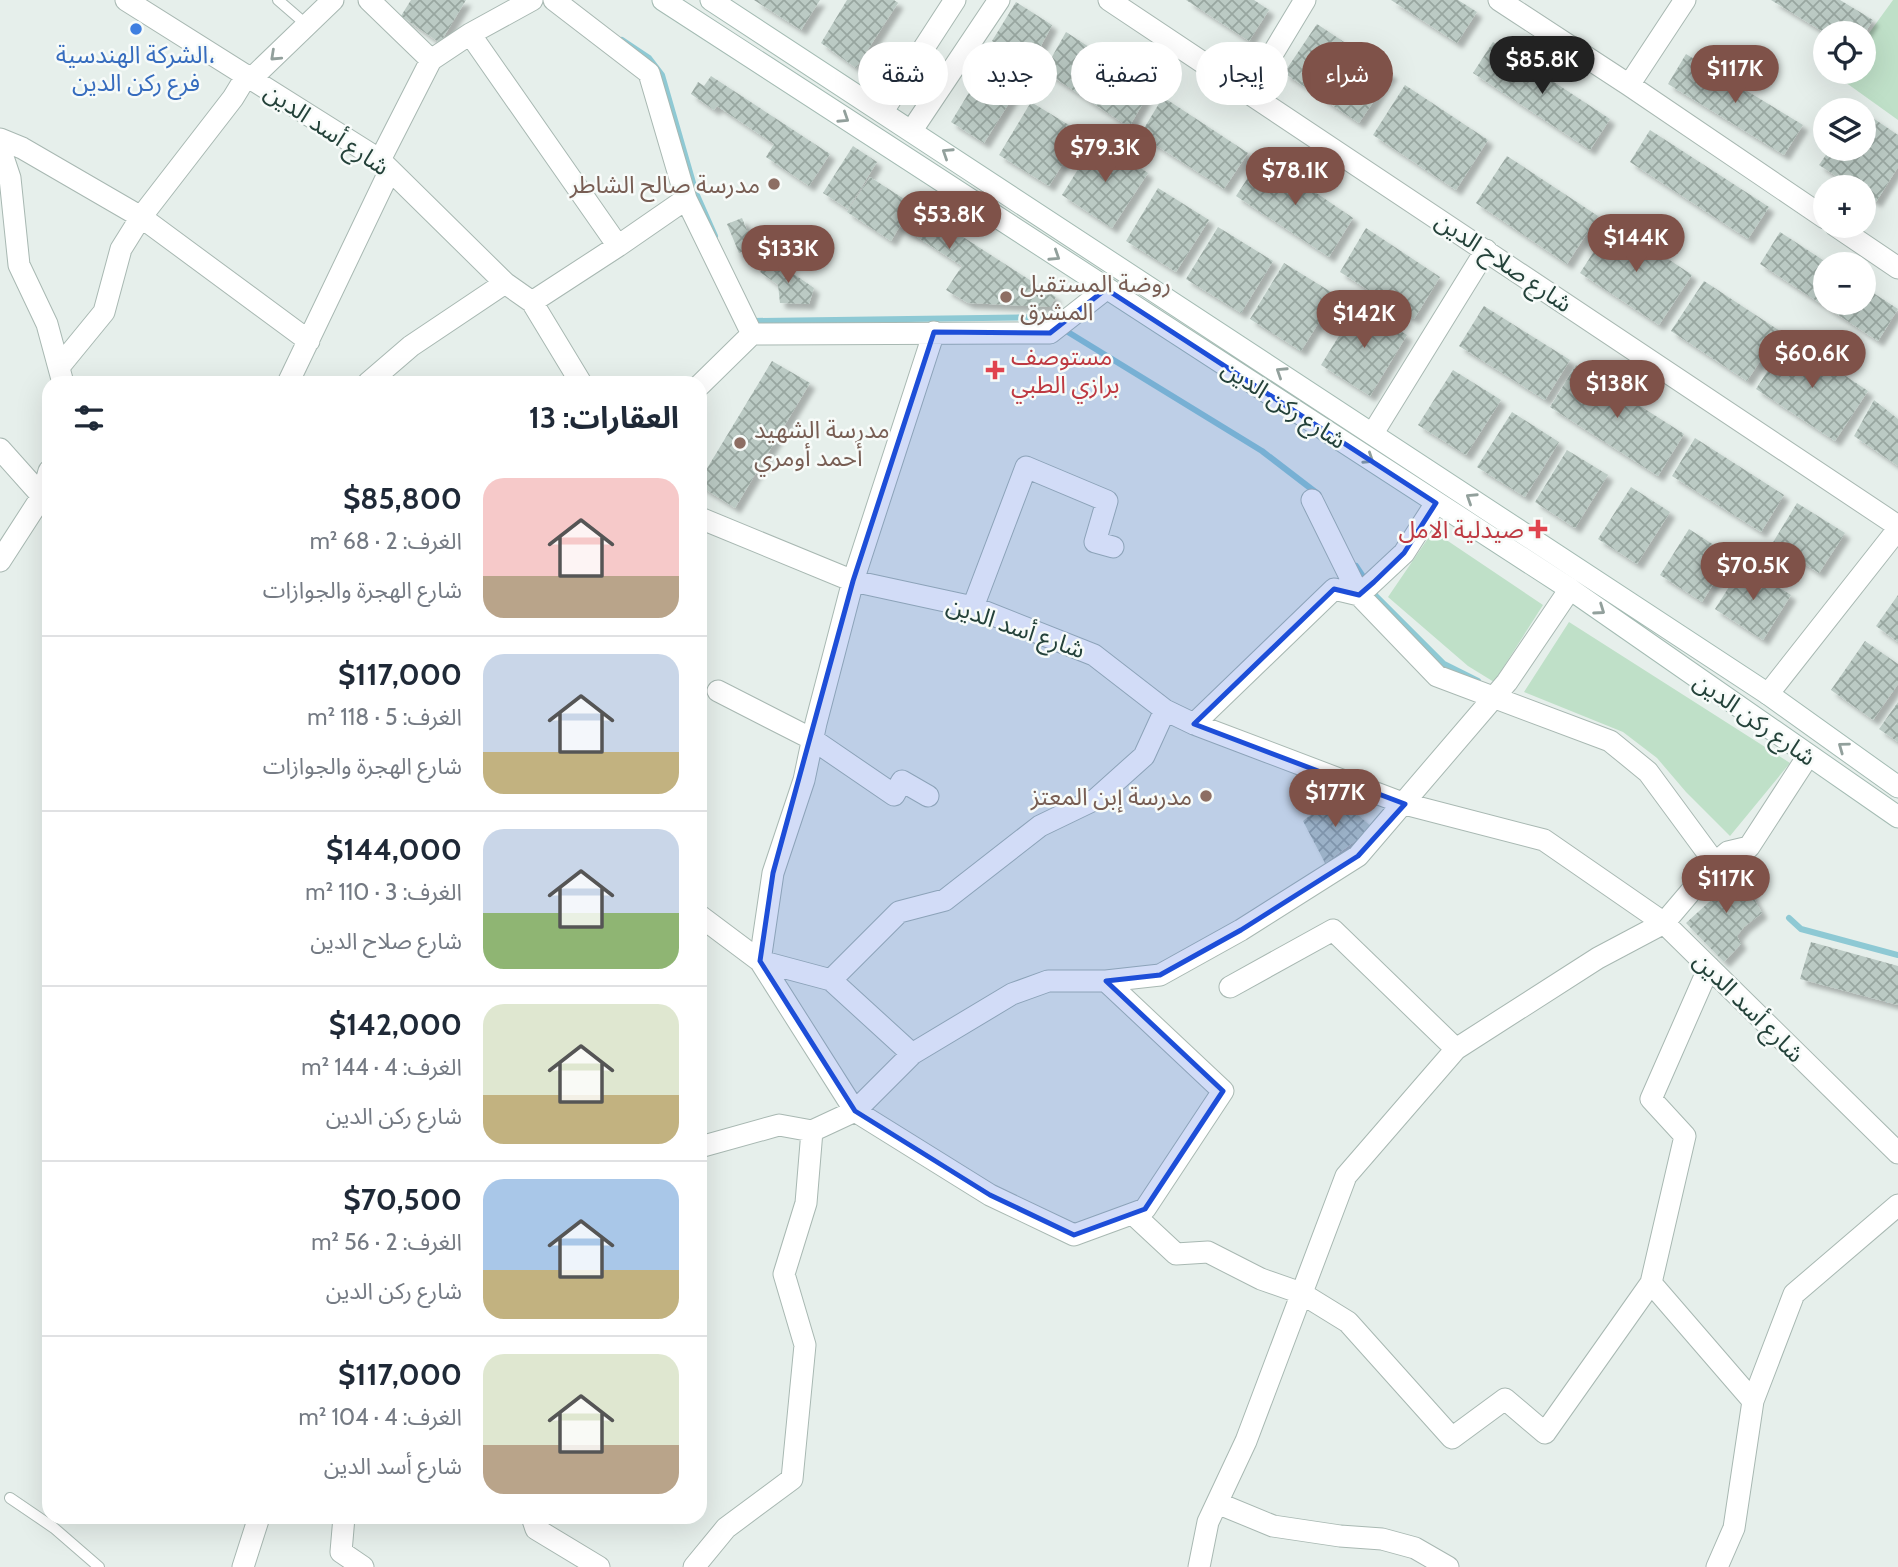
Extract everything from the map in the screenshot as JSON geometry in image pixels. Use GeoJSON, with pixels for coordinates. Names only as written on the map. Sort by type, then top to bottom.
{"type":"FeatureCollection","features":[{"type":"Feature","properties":{"kind":"street","name":"شارع أسد الدين"},"geometry":{"type":"LineString","coordinates":[[126,0],[385,165],[505,283],[531,302],[577,376]]}},
{"type":"Feature","properties":{"kind":"street"},"geometry":{"type":"LineString","coordinates":[[61,375],[104,312],[121,249],[141,217],[249,76],[308,26],[333,0]]}},
{"type":"Feature","properties":{"kind":"street"},"geometry":{"type":"LineString","coordinates":[[369,0],[431,60]]}},
{"type":"Feature","properties":{"kind":"street"},"geometry":{"type":"LineString","coordinates":[[292,376],[431,60],[470,34],[532,0]]}},
{"type":"Feature","properties":{"kind":"street"},"geometry":{"type":"LineString","coordinates":[[554,0],[655,67],[686,199],[752,334]]}},
{"type":"Feature","properties":{"kind":"street","name":"شارع ركن الدين"},"geometry":{"type":"LineString","coordinates":[[663,0],[1570,589],[1898,817]]}},
{"type":"Feature","properties":{"kind":"street","name":"شارع ركن الدين"},"geometry":{"type":"LineString","coordinates":[[711,0],[1768,694],[1898,787]]}},
{"type":"Feature","properties":{"kind":"street"},"geometry":{"type":"LineString","coordinates":[[883,111],[955,0]]}},
{"type":"Feature","properties":{"kind":"street"},"geometry":{"type":"LineString","coordinates":[[912,130],[999,0]]}},
{"type":"Feature","properties":{"kind":"street","name":"شارع صلاح الدين"},"geometry":{"type":"LineString","coordinates":[[1109,0],[1196,58]]}},
{"type":"Feature","properties":{"kind":"street"},"geometry":{"type":"LineString","coordinates":[[1280,42],[1305,0]]}},
{"type":"Feature","properties":{"kind":"street"},"geometry":{"type":"LineString","coordinates":[[1499,0],[1813,210]]}},
{"type":"Feature","properties":{"kind":"street"},"geometry":{"type":"LineString","coordinates":[[1629,85],[1685,0]]}},
{"type":"Feature","properties":{"kind":"street"},"geometry":{"type":"LineString","coordinates":[[470,34],[618,246]]}},
{"type":"Feature","properties":{"kind":"street","name":"شارع صلاح الدين"},"geometry":{"type":"LineString","coordinates":[[1267,105],[1898,527]]}},
{"type":"Feature","properties":{"kind":"street"},"geometry":{"type":"LineString","coordinates":[[0,139],[22,148],[141,217],[309,341]]}},
{"type":"Feature","properties":{"kind":"street"},"geometry":{"type":"LineString","coordinates":[[0,148],[10,178],[19,265],[47,324],[61,375]]}},
{"type":"Feature","properties":{"kind":"street"},"geometry":{"type":"LineString","coordinates":[[531,302],[686,199]]}},
{"type":"Feature","properties":{"kind":"street"},"geometry":{"type":"LineString","coordinates":[[1854,238],[1898,268]]}},
{"type":"Feature","properties":{"kind":"street"},"geometry":{"type":"LineString","coordinates":[[1373,433],[1486,250]]}},
{"type":"Feature","properties":{"kind":"street"},"geometry":{"type":"LineString","coordinates":[[376,376],[411,346],[505,283]]}},
{"type":"Feature","properties":{"kind":"street"},"geometry":{"type":"LineString","coordinates":[[707,378],[752,334],[1050,333],[1106,289]]}},
{"type":"Feature","properties":{"kind":"street"},"geometry":{"type":"LineString","coordinates":[[760,961],[773,873],[804,780],[853,581],[934,332]]}},
{"type":"Feature","properties":{"kind":"street"},"geometry":{"type":"LineString","coordinates":[[0,449],[42,496],[0,561]]}},
{"type":"Feature","properties":{"kind":"street"},"geometry":{"type":"LineString","coordinates":[[973,607],[1026,467],[1107,501],[1095,542],[1113,547]]}},
{"type":"Feature","properties":{"kind":"street"},"geometry":{"type":"LineString","coordinates":[[1312,500],[1367,588],[1437,676],[1610,741],[1648,772],[1721,858]]}},
{"type":"Feature","properties":{"kind":"street"},"geometry":{"type":"LineString","coordinates":[[1194,724],[1334,589],[1367,588],[1404,553],[1436,503]]}},
{"type":"Feature","properties":{"kind":"street","name":"شارع أسد الدين"},"geometry":{"type":"LineString","coordinates":[[707,521],[853,581],[973,607],[1094,654],[1164,710],[1194,724],[1405,804],[1544,840],[1664,923],[1898,1153]]}},
{"type":"Feature","properties":{"kind":"street"},"geometry":{"type":"LineString","coordinates":[[1768,694],[1898,527]]}},
{"type":"Feature","properties":{"kind":"street"},"geometry":{"type":"LineString","coordinates":[[707,1145],[779,1125],[812,1131],[855,1111],[912,1054],[1012,994],[1048,981],[1106,981],[1160,975],[1241,930],[1358,856],[1507,682],[1570,589]]}},
{"type":"Feature","properties":{"kind":"street"},"geometry":{"type":"LineString","coordinates":[[718,691],[813,739],[894,795],[902,781],[928,796]]}},
{"type":"Feature","properties":{"kind":"street"},"geometry":{"type":"LineString","coordinates":[[831,979],[899,912],[945,900],[1040,826],[1096,799],[1144,756],[1164,710]]}},
{"type":"Feature","properties":{"kind":"street"},"geometry":{"type":"LineString","coordinates":[[1199,1567],[1208,1522],[1246,1441],[1346,1176],[1455,1049],[1598,958],[1664,923],[1721,858],[1749,847],[1808,756]]}},
{"type":"Feature","properties":{"kind":"street"},"geometry":{"type":"LineString","coordinates":[[707,921],[760,961],[855,1111],[990,1195],[1074,1235],[1145,1209],[1223,1091],[1106,981]]}},
{"type":"Feature","properties":{"kind":"street"},"geometry":{"type":"LineString","coordinates":[[1230,987],[1333,930],[1455,1049]]}},
{"type":"Feature","properties":{"kind":"street"},"geometry":{"type":"LineString","coordinates":[[760,961],[831,979],[912,1054]]}},
{"type":"Feature","properties":{"kind":"street"},"geometry":{"type":"LineString","coordinates":[[1133,1214],[1175,1254],[1208,1252],[1261,1279],[1301,1293],[1348,1322],[1452,1438],[1505,1399],[1545,1433],[1651,1283],[1685,1136],[1651,1099],[1709,967]]}},
{"type":"Feature","properties":{"kind":"street"},"geometry":{"type":"LineString","coordinates":[[694,1567],[726,1528],[792,1479],[805,1345],[784,1274],[806,1203],[812,1131]]}},
{"type":"Feature","properties":{"kind":"street"},"geometry":{"type":"LineString","coordinates":[[1717,1567],[1734,1528],[1753,1401],[1794,1294],[1898,1205]]}},
{"type":"Feature","properties":{"kind":"street"},"geometry":{"type":"LineString","coordinates":[[1651,1283],[1753,1401]]}},
{"type":"Feature","properties":{"kind":"street"},"geometry":{"type":"LineString","coordinates":[[1217,1503],[1273,1525],[1340,1536],[1382,1539],[1415,1548],[1448,1567]]}},
{"type":"Feature","properties":{"kind":"street"},"geometry":{"type":"LineString","coordinates":[[243,1567],[258,1524]]}},
{"type":"Feature","properties":{"kind":"street"},"geometry":{"type":"LineString","coordinates":[[343,1524],[339,1560],[363,1567]]}},
{"type":"Feature","properties":{"kind":"street"},"geometry":{"type":"LineString","coordinates":[[534,1524],[536,1529],[598,1567]]}},
{"type":"Feature","properties":{"kind":"lane"},"geometry":{"type":"LineString","coordinates":[[278,0],[308,26]]}},
{"type":"Feature","properties":{"kind":"lane"},"geometry":{"type":"LineString","coordinates":[[10,1498],[42,1520]]}},
{"type":"Feature","properties":{"kind":"lane"},"geometry":{"type":"LineString","coordinates":[[48,1524],[99,1567]]}},
{"type":"Feature","properties":{"kind":"highlighted area"},"geometry":{"type":"Polygon","coordinates":[[[1106,289],[1436,503],[1404,553],[1374,582],[1359,595],[1334,589],[1194,724],[1405,804],[1358,856],[1241,930],[1160,975],[1106,981],[1223,1091],[1145,1209],[1074,1235],[990,1195],[855,1111],[760,961],[773,873],[853,581],[934,332],[1050,333],[1106,289]]]}},
{"type":"Feature","properties":{"kind":"green space"},"geometry":{"type":"Polygon","coordinates":[[[1893,0],[1898,0],[1898,120],[1876,104],[1876,98],[1867,98],[1848,84],[1876,84],[1876,23],[1893,0]]]}},
{"type":"Feature","properties":{"kind":"green space"},"geometry":{"type":"Polygon","coordinates":[[[1433,531],[1543,605],[1494,682],[1468,666],[1388,597],[1433,531]]]}},
{"type":"Feature","properties":{"kind":"green space"},"geometry":{"type":"Polygon","coordinates":[[[1569,622],[1790,763],[1730,836],[1657,758],[1623,732],[1524,692],[1569,622]]]}},
{"type":"Feature","properties":{"kind":"building"},"geometry":{"type":"Polygon","coordinates":[[[411,0],[466,0],[440,43],[401,16],[411,0]]]}},
{"type":"Feature","properties":{"kind":"building"},"geometry":{"type":"Polygon","coordinates":[[[754,0],[820,0],[801,30],[754,0]]]}},
{"type":"Feature","properties":{"kind":"building"},"geometry":{"type":"Polygon","coordinates":[[[847,0],[894,0],[898,3],[873,42],[858,42],[856,68],[821,43],[847,0]]]}},
{"type":"Feature","properties":{"kind":"building"},"geometry":{"type":"Polygon","coordinates":[[[1186,0],[1254,0],[1269,10],[1249,41],[1186,0]]]}},
{"type":"Feature","properties":{"kind":"building"},"geometry":{"type":"Polygon","coordinates":[[[1391,0],[1458,0],[1477,12],[1457,43],[1391,0]]]}},
{"type":"Feature","properties":{"kind":"building"},"geometry":{"type":"Polygon","coordinates":[[[1771,0],[1840,0],[1873,20],[1813,21],[1813,26],[1771,0]]]}},
{"type":"Feature","properties":{"kind":"building"},"geometry":{"type":"Polygon","coordinates":[[[1016,2],[1052,25],[1043,42],[992,41],[1016,2]]]}},
{"type":"Feature","properties":{"kind":"building"},"geometry":{"type":"Polygon","coordinates":[[[1317,24],[1344,42],[1305,42],[1317,24]]]}},
{"type":"Feature","properties":{"kind":"building"},"geometry":{"type":"Polygon","coordinates":[[[1066,32],[1081,42],[1071,42],[1071,89],[1057,80],[1057,48],[1066,32]]]}},
{"type":"Feature","properties":{"kind":"building"},"geometry":{"type":"Polygon","coordinates":[[[1493,42],[1610,119],[1590,150],[1473,73],[1493,42]]]}},
{"type":"Feature","properties":{"kind":"building"},"geometry":{"type":"Polygon","coordinates":[[[1302,46],[1302,85],[1288,76],[1288,67],[1302,46]]]}},
{"type":"Feature","properties":{"kind":"building"},"geometry":{"type":"Polygon","coordinates":[[[1686,54],[1803,125],[1784,155],[1668,84],[1686,54]]]}},
{"type":"Feature","properties":{"kind":"building"},"geometry":{"type":"Polygon","coordinates":[[[711,76],[830,154],[809,186],[766,157],[774,144],[717,106],[714,110],[691,94],[698,82],[704,86],[711,76]]]}},
{"type":"Feature","properties":{"kind":"building"},"geometry":{"type":"Polygon","coordinates":[[[1405,85],[1488,140],[1456,190],[1373,135],[1405,85]]]}},
{"type":"Feature","properties":{"kind":"building"},"geometry":{"type":"Polygon","coordinates":[[[962,104],[1008,105],[984,143],[951,122],[962,104]]]}},
{"type":"Feature","properties":{"kind":"building"},"geometry":{"type":"Polygon","coordinates":[[[1029,105],[1036,105],[1082,133],[1049,186],[999,155],[1029,105]]]}},
{"type":"Feature","properties":{"kind":"building"},"geometry":{"type":"Polygon","coordinates":[[[1096,105],[1142,105],[1129,127],[1096,105]]]}},
{"type":"Feature","properties":{"kind":"building"},"geometry":{"type":"Polygon","coordinates":[[[1158,105],[1175,105],[1248,153],[1224,189],[1140,135],[1158,105]]]}},
{"type":"Feature","properties":{"kind":"building"},"geometry":{"type":"Polygon","coordinates":[[[1332,105],[1371,105],[1359,123],[1332,105]]]}},
{"type":"Feature","properties":{"kind":"building"},"geometry":{"type":"Polygon","coordinates":[[[1876,120],[1898,135],[1898,167],[1876,202],[1876,175],[1834,175],[1819,165],[1822,161],[1876,161],[1876,120]]]}},
{"type":"Feature","properties":{"kind":"building"},"geometry":{"type":"Polygon","coordinates":[[[1650,130],[1769,207],[1748,239],[1630,162],[1650,130]]]}},
{"type":"Feature","properties":{"kind":"building"},"geometry":{"type":"Polygon","coordinates":[[[1097,139],[1148,173],[1112,228],[1062,195],[1097,139]]]}},
{"type":"Feature","properties":{"kind":"building"},"geometry":{"type":"Polygon","coordinates":[[[853,146],[877,162],[848,209],[823,193],[853,146]]]}},
{"type":"Feature","properties":{"kind":"building"},"geometry":{"type":"Polygon","coordinates":[[[1262,156],[1353,218],[1329,257],[1236,196],[1262,156]]]}},
{"type":"Feature","properties":{"kind":"building"},"geometry":{"type":"Polygon","coordinates":[[[1507,156],[1598,216],[1567,264],[1476,203],[1507,156]]]}},
{"type":"Feature","properties":{"kind":"building"},"geometry":{"type":"Polygon","coordinates":[[[870,177],[1056,297],[1050,307],[968,303],[946,290],[962,266],[900,226],[891,241],[847,212],[870,177]]]}},
{"type":"Feature","properties":{"kind":"building"},"geometry":{"type":"Polygon","coordinates":[[[1158,188],[1209,220],[1176,272],[1126,241],[1158,188]]]}},
{"type":"Feature","properties":{"kind":"building"},"geometry":{"type":"Polygon","coordinates":[[[742,218],[754,247],[739,253],[727,224],[742,218]]]}},
{"type":"Feature","properties":{"kind":"building"},"geometry":{"type":"Polygon","coordinates":[[[1613,222],[1692,275],[1659,325],[1580,273],[1613,222]]]}},
{"type":"Feature","properties":{"kind":"building"},"geometry":{"type":"Polygon","coordinates":[[[1218,227],[1273,261],[1241,313],[1186,279],[1218,227]]]}},
{"type":"Feature","properties":{"kind":"building"},"geometry":{"type":"Polygon","coordinates":[[[1366,228],[1440,277],[1414,319],[1340,272],[1366,228]]]}},
{"type":"Feature","properties":{"kind":"building"},"geometry":{"type":"Polygon","coordinates":[[[1780,232],[1813,254],[1813,299],[1760,264],[1780,232]]]}},
{"type":"Feature","properties":{"kind":"building"},"geometry":{"type":"Polygon","coordinates":[[[769,260],[814,288],[809,304],[780,303],[778,285],[760,272],[769,260]]]}},
{"type":"Feature","properties":{"kind":"building"},"geometry":{"type":"Polygon","coordinates":[[[1284,263],[1336,295],[1301,351],[1250,319],[1284,263]]]}},
{"type":"Feature","properties":{"kind":"building"},"geometry":{"type":"Polygon","coordinates":[[[1704,281],[1780,331],[1747,381],[1671,331],[1704,281]]]}},
{"type":"Feature","properties":{"kind":"building"},"geometry":{"type":"Polygon","coordinates":[[[1876,295],[1898,309],[1878,341],[1838,315],[1876,315],[1876,295]]]}},
{"type":"Feature","properties":{"kind":"building"},"geometry":{"type":"Polygon","coordinates":[[[1358,305],[1407,335],[1370,396],[1321,365],[1358,305]]]}},
{"type":"Feature","properties":{"kind":"building"},"geometry":{"type":"Polygon","coordinates":[[[1484,306],[1570,360],[1545,400],[1459,346],[1484,306]]]}},
{"type":"Feature","properties":{"kind":"building"},"geometry":{"type":"Polygon","coordinates":[[[1789,338],[1868,391],[1835,441],[1756,389],[1789,338]]]}},
{"type":"Feature","properties":{"kind":"building"},"geometry":{"type":"Polygon","coordinates":[[[772,361],[810,383],[735,508],[707,490],[707,468],[772,361]]]}},
{"type":"Feature","properties":{"kind":"building"},"geometry":{"type":"Polygon","coordinates":[[[1576,365],[1684,434],[1658,476],[1550,407],[1576,365]]]}},
{"type":"Feature","properties":{"kind":"building"},"geometry":{"type":"Polygon","coordinates":[[[1453,370],[1501,400],[1466,455],[1418,425],[1453,370]]]}},
{"type":"Feature","properties":{"kind":"building"},"geometry":{"type":"Polygon","coordinates":[[[1874,400],[1898,419],[1898,466],[1854,436],[1874,400]]]}},
{"type":"Feature","properties":{"kind":"building"},"geometry":{"type":"Polygon","coordinates":[[[1512,412],[1559,442],[1525,497],[1477,467],[1512,412]]]}},
{"type":"Feature","properties":{"kind":"building"},"geometry":{"type":"Polygon","coordinates":[[[1695,438],[1784,495],[1761,532],[1672,476],[1695,438]]]}},
{"type":"Feature","properties":{"kind":"building"},"geometry":{"type":"Polygon","coordinates":[[[1567,450],[1608,475],[1575,528],[1535,502],[1567,450]]]}},
{"type":"Feature","properties":{"kind":"building"},"geometry":{"type":"Polygon","coordinates":[[[1631,487],[1670,512],[1637,564],[1598,539],[1631,487]]]}},
{"type":"Feature","properties":{"kind":"building"},"geometry":{"type":"Polygon","coordinates":[[[1797,503],[1845,533],[1819,573],[1772,544],[1797,503]]]}},
{"type":"Feature","properties":{"kind":"building"},"geometry":{"type":"Polygon","coordinates":[[[1689,529],[1731,556],[1702,602],[1660,575],[1689,529]]]}},
{"type":"Feature","properties":{"kind":"building"},"geometry":{"type":"Polygon","coordinates":[[[1743,565],[1791,595],[1763,640],[1715,609],[1743,565]]]}},
{"type":"Feature","properties":{"kind":"building"},"geometry":{"type":"Polygon","coordinates":[[[1898,595],[1898,642],[1876,626],[1898,595]]]}},
{"type":"Feature","properties":{"kind":"building"},"geometry":{"type":"Polygon","coordinates":[[[1865,641],[1898,664],[1898,684],[1873,720],[1831,690],[1865,641]]]}},
{"type":"Feature","properties":{"kind":"building"},"geometry":{"type":"Polygon","coordinates":[[[1898,702],[1898,742],[1879,729],[1898,702]]]}},
{"type":"Feature","properties":{"kind":"building"},"geometry":{"type":"Polygon","coordinates":[[[1327,802],[1344,803],[1373,828],[1325,863],[1303,821],[1327,802]]]}},
{"type":"Feature","properties":{"kind":"building"},"geometry":{"type":"Polygon","coordinates":[[[1732,859],[1762,913],[1737,936],[1741,944],[1724,962],[1686,923],[1731,882],[1723,868],[1732,859]]]}},
{"type":"Feature","properties":{"kind":"building"},"geometry":{"type":"Polygon","coordinates":[[[1811,942],[1898,966],[1898,1005],[1800,979],[1811,942]]]}},
{"type":"Feature","properties":{"kind":"waterway"},"geometry":{"type":"LineString","coordinates":[[622,40],[649,58],[662,75],[696,193],[715,236]]}},
{"type":"Feature","properties":{"kind":"waterway"},"geometry":{"type":"LineString","coordinates":[[753,319],[1047,317],[1054,323]]}},
{"type":"Feature","properties":{"kind":"waterway"},"geometry":{"type":"LineString","coordinates":[[1063,329],[1262,451],[1318,494]]}},
{"type":"Feature","properties":{"kind":"waterway"},"geometry":{"type":"LineString","coordinates":[[1356,566],[1376,596],[1444,664],[1478,681]]}},
{"type":"Feature","properties":{"kind":"waterway"},"geometry":{"type":"LineString","coordinates":[[1789,918],[1801,929],[1898,955]]}},
{"type":"Feature","properties":{"kind":"place","name":"الشركة الهندسية، فرع ركن الدين"},"geometry":{"type":"Point","coordinates":[136,29]}},
{"type":"Feature","properties":{"kind":"place","name":"مدرسة صالح الشاطر"},"geometry":{"type":"Point","coordinates":[774,184]}},
{"type":"Feature","properties":{"kind":"place","name":"روضة المستقبل المشرق"},"geometry":{"type":"Point","coordinates":[1006,297]}},
{"type":"Feature","properties":{"kind":"place","name":"مستوصف برازي الطبي"},"geometry":{"type":"Point","coordinates":[995,370]}},
{"type":"Feature","properties":{"kind":"place","name":"مدرسة الشهيد أحمد أومري"},"geometry":{"type":"Point","coordinates":[740,443]}},
{"type":"Feature","properties":{"kind":"place","name":"صيدلية الامل"},"geometry":{"type":"Point","coordinates":[1538,529]}},
{"type":"Feature","properties":{"kind":"place","name":"مدرسة إبن المعتز"},"geometry":{"type":"Point","coordinates":[1206,796]}}]}
